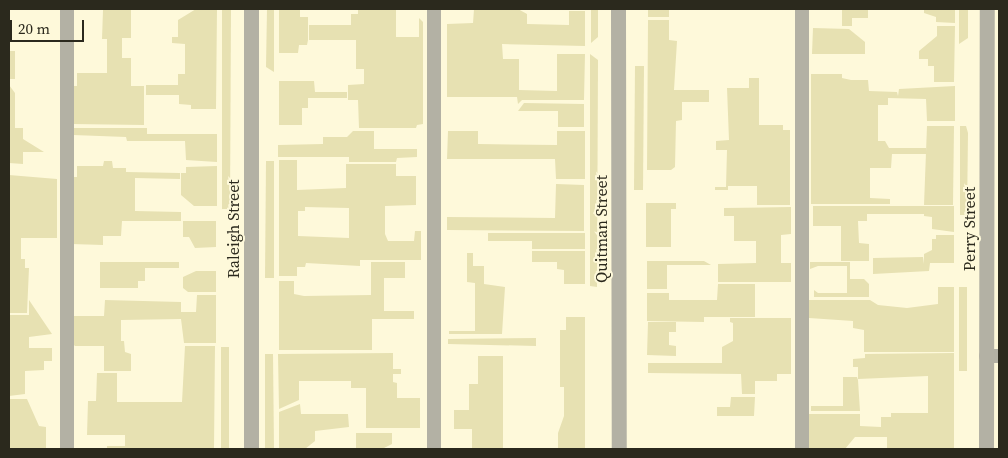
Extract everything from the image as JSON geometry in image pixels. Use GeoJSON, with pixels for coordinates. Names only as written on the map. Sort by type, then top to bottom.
{"type":"FeatureCollection","features":[{"type":"Feature","properties":{"kind":"street","name":"Raleigh Street"},"geometry":{"type":"LineString","coordinates":[[251,9],[251,449]]}},
{"type":"Feature","properties":{"kind":"street","name":"Quitman Street"},"geometry":{"type":"LineString","coordinates":[[618,9],[619,449]]}},
{"type":"Feature","properties":{"kind":"street","name":"Perry Street"},"geometry":{"type":"LineString","coordinates":[[986,449],[993,356],[987,9]]}},
{"type":"Feature","properties":{"kind":"lane"},"geometry":{"type":"LineString","coordinates":[[67,9],[67,449]]}},
{"type":"Feature","properties":{"kind":"lane"},"geometry":{"type":"LineString","coordinates":[[434,9],[434,449]]}},
{"type":"Feature","properties":{"kind":"lane"},"geometry":{"type":"LineString","coordinates":[[802,9],[802,449]]}},
{"type":"Feature","properties":{"kind":"shaded area"},"geometry":{"type":"Polygon","coordinates":[[[72,9],[131,9],[131,38],[122,38],[122,58],[131,58],[131,86],[144,86],[144,125],[72,124],[72,86],[77,86],[77,73],[107,73],[107,39],[102,39],[103,10],[72,9]]]}},
{"type":"Feature","properties":{"kind":"shaded area"},"geometry":{"type":"Polygon","coordinates":[[[196,9],[217,9],[216,109],[191,109],[191,105],[179,104],[179,95],[146,95],[146,85],[178,85],[178,74],[185,74],[185,44],[172,43],[172,37],[178,37],[178,20],[196,9]]]}},
{"type":"Feature","properties":{"kind":"shaded area"},"geometry":{"type":"Polygon","coordinates":[[[222,9],[231,9],[230,209],[222,209],[222,9]]]}},
{"type":"Feature","properties":{"kind":"shaded area"},"geometry":{"type":"Polygon","coordinates":[[[267,9],[274,9],[274,72],[266,67],[267,9]]]}},
{"type":"Feature","properties":{"kind":"shaded area"},"geometry":{"type":"Polygon","coordinates":[[[279,9],[300,9],[300,17],[308,17],[307,45],[299,45],[298,53],[279,53],[279,9]]]}},
{"type":"Feature","properties":{"kind":"shaded area"},"geometry":{"type":"Polygon","coordinates":[[[358,9],[396,9],[396,37],[419,37],[419,18],[423,22],[423,124],[417,125],[416,128],[359,128],[358,100],[348,100],[348,85],[364,84],[364,69],[356,69],[356,40],[309,40],[309,25],[351,25],[351,14],[358,14],[358,9]]]}},
{"type":"Feature","properties":{"kind":"shaded area"},"geometry":{"type":"Polygon","coordinates":[[[474,9],[518,9],[527,14],[527,24],[569,25],[569,11],[585,11],[585,46],[502,44],[503,59],[519,59],[519,90],[557,91],[557,54],[585,54],[584,100],[522,100],[518,104],[517,97],[447,97],[447,24],[473,23],[474,9]]]}},
{"type":"Feature","properties":{"kind":"shaded area"},"geometry":{"type":"Polygon","coordinates":[[[591,9],[598,9],[598,37],[591,43],[591,9]]]}},
{"type":"Feature","properties":{"kind":"shaded area"},"geometry":{"type":"Polygon","coordinates":[[[648,9],[669,9],[669,17],[648,17],[648,9]]]}},
{"type":"Feature","properties":{"kind":"shaded area"},"geometry":{"type":"Polygon","coordinates":[[[842,9],[868,9],[868,18],[852,18],[852,26],[842,26],[842,9]]]}},
{"type":"Feature","properties":{"kind":"shaded area"},"geometry":{"type":"Polygon","coordinates":[[[924,9],[955,9],[955,23],[936,22],[936,17],[924,13],[924,9]]]}},
{"type":"Feature","properties":{"kind":"shaded area"},"geometry":{"type":"Polygon","coordinates":[[[959,9],[968,9],[968,38],[959,44],[959,9]]]}},
{"type":"Feature","properties":{"kind":"shaded area"},"geometry":{"type":"Polygon","coordinates":[[[648,20],[669,20],[669,40],[677,41],[674,90],[709,90],[709,102],[682,102],[682,120],[676,121],[675,167],[671,170],[647,170],[648,20]]]}},
{"type":"Feature","properties":{"kind":"shaded area"},"geometry":{"type":"Polygon","coordinates":[[[937,26],[955,26],[954,82],[934,82],[934,66],[928,66],[928,59],[919,59],[919,51],[937,36],[937,26]]]}},
{"type":"Feature","properties":{"kind":"shaded area"},"geometry":{"type":"Polygon","coordinates":[[[813,28],[849,29],[865,42],[865,54],[812,54],[813,28]]]}},
{"type":"Feature","properties":{"kind":"shaded area"},"geometry":{"type":"Polygon","coordinates":[[[9,51],[15,51],[15,79],[9,79],[9,51]]]}},
{"type":"Feature","properties":{"kind":"shaded area"},"geometry":{"type":"Polygon","coordinates":[[[590,54],[598,60],[597,287],[590,286],[590,54]]]}},
{"type":"Feature","properties":{"kind":"shaded area"},"geometry":{"type":"Polygon","coordinates":[[[635,66],[644,66],[643,190],[634,190],[635,66]]]}},
{"type":"Feature","properties":{"kind":"shaded area"},"geometry":{"type":"Polygon","coordinates":[[[811,74],[842,74],[842,78],[868,80],[869,91],[897,92],[898,96],[899,89],[955,86],[955,121],[927,121],[926,99],[888,98],[888,105],[878,105],[878,141],[885,141],[889,148],[926,148],[926,154],[892,154],[891,168],[870,168],[870,198],[890,199],[890,204],[811,204],[811,74]]]}},
{"type":"Feature","properties":{"kind":"shaded area"},"geometry":{"type":"Polygon","coordinates":[[[749,78],[759,78],[759,125],[783,125],[783,130],[790,130],[790,205],[757,205],[757,186],[728,186],[728,190],[715,190],[715,187],[726,187],[727,150],[716,150],[716,141],[729,140],[727,88],[749,88],[749,78]]]}},
{"type":"Feature","properties":{"kind":"shaded area"},"geometry":{"type":"Polygon","coordinates":[[[279,81],[314,81],[315,92],[347,92],[347,98],[308,98],[308,108],[302,108],[302,125],[279,125],[279,81]]]}},
{"type":"Feature","properties":{"kind":"shaded area"},"geometry":{"type":"Polygon","coordinates":[[[9,85],[15,93],[15,128],[23,128],[23,139],[44,152],[23,152],[23,164],[9,163],[9,85]]]}},
{"type":"Feature","properties":{"kind":"shaded area"},"geometry":{"type":"Polygon","coordinates":[[[524,103],[584,104],[584,127],[558,127],[558,111],[518,111],[524,103]]]}},
{"type":"Feature","properties":{"kind":"shaded area"},"geometry":{"type":"Polygon","coordinates":[[[927,126],[954,126],[953,205],[924,205],[927,126]]]}},
{"type":"Feature","properties":{"kind":"shaded area"},"geometry":{"type":"Polygon","coordinates":[[[960,126],[966,126],[968,133],[967,215],[960,215],[960,126]]]}},
{"type":"Feature","properties":{"kind":"shaded area"},"geometry":{"type":"Polygon","coordinates":[[[73,128],[147,128],[147,134],[217,134],[217,162],[186,160],[185,141],[127,141],[126,137],[73,135],[73,128]]]}},
{"type":"Feature","properties":{"kind":"shaded area"},"geometry":{"type":"Polygon","coordinates":[[[353,131],[374,131],[374,149],[417,149],[417,157],[397,158],[396,162],[349,162],[349,157],[278,157],[278,145],[323,144],[323,137],[347,137],[353,131]]]}},
{"type":"Feature","properties":{"kind":"shaded area"},"geometry":{"type":"Polygon","coordinates":[[[448,131],[478,131],[478,144],[557,145],[557,131],[585,131],[585,179],[556,179],[555,159],[447,159],[448,131]]]}},
{"type":"Feature","properties":{"kind":"shaded area"},"geometry":{"type":"Polygon","coordinates":[[[279,160],[297,160],[297,190],[346,188],[346,164],[396,164],[396,176],[416,176],[416,205],[385,206],[385,234],[388,241],[414,241],[415,231],[421,231],[421,260],[360,260],[360,266],[306,263],[305,267],[297,267],[297,276],[279,276],[279,160]],[[305,207],[305,211],[298,211],[298,236],[349,238],[349,208],[305,207]]]}},
{"type":"Feature","properties":{"kind":"shaded area"},"geometry":{"type":"Polygon","coordinates":[[[104,161],[112,161],[113,168],[126,168],[126,172],[180,173],[180,179],[135,178],[135,211],[181,212],[181,221],[122,221],[121,236],[103,236],[103,245],[71,244],[72,177],[77,177],[77,166],[103,166],[104,161]]]}},
{"type":"Feature","properties":{"kind":"shaded area"},"geometry":{"type":"Polygon","coordinates":[[[266,161],[274,161],[274,278],[265,278],[266,161]]]}},
{"type":"Feature","properties":{"kind":"shaded area"},"geometry":{"type":"Polygon","coordinates":[[[217,166],[217,206],[194,206],[181,195],[181,173],[186,173],[186,167],[217,166]]]}},
{"type":"Feature","properties":{"kind":"shaded area"},"geometry":{"type":"Polygon","coordinates":[[[9,175],[57,179],[57,238],[21,238],[21,259],[25,259],[25,268],[29,268],[27,313],[9,313],[9,175]]]}},
{"type":"Feature","properties":{"kind":"shaded area"},"geometry":{"type":"Polygon","coordinates":[[[556,184],[584,185],[584,231],[447,230],[447,217],[555,218],[556,184]]]}},
{"type":"Feature","properties":{"kind":"shaded area"},"geometry":{"type":"Polygon","coordinates":[[[646,203],[676,203],[676,209],[671,209],[671,247],[646,247],[646,203]]]}},
{"type":"Feature","properties":{"kind":"shaded area"},"geometry":{"type":"Polygon","coordinates":[[[813,206],[954,206],[954,232],[932,229],[932,217],[924,216],[924,214],[867,214],[867,221],[858,221],[859,243],[869,244],[869,261],[841,261],[841,226],[813,226],[813,206]]]}},
{"type":"Feature","properties":{"kind":"shaded area"},"geometry":{"type":"Polygon","coordinates":[[[791,207],[791,234],[781,235],[781,263],[791,263],[791,282],[718,282],[718,264],[756,263],[756,241],[734,241],[734,216],[724,216],[724,208],[791,207]]]}},
{"type":"Feature","properties":{"kind":"shaded area"},"geometry":{"type":"Polygon","coordinates":[[[183,221],[216,221],[216,247],[195,248],[189,237],[183,237],[183,221]]]}},
{"type":"Feature","properties":{"kind":"shaded area"},"geometry":{"type":"Polygon","coordinates":[[[488,233],[585,233],[585,249],[532,249],[532,241],[488,241],[488,233]]]}},
{"type":"Feature","properties":{"kind":"shaded area"},"geometry":{"type":"Polygon","coordinates":[[[936,235],[954,235],[954,263],[930,263],[929,271],[873,274],[873,258],[923,257],[924,264],[924,254],[932,250],[932,239],[936,239],[936,235]]]}},
{"type":"Feature","properties":{"kind":"shaded area"},"geometry":{"type":"Polygon","coordinates":[[[532,251],[585,251],[585,284],[564,284],[564,270],[557,269],[557,262],[532,262],[532,251]]]}},
{"type":"Feature","properties":{"kind":"shaded area"},"geometry":{"type":"Polygon","coordinates":[[[467,253],[473,253],[473,266],[484,266],[484,284],[505,287],[502,334],[449,334],[449,331],[475,331],[475,283],[467,282],[467,253]]]}},
{"type":"Feature","properties":{"kind":"shaded area"},"geometry":{"type":"Polygon","coordinates":[[[647,261],[704,261],[711,265],[667,265],[667,289],[647,289],[647,261]]]}},
{"type":"Feature","properties":{"kind":"shaded area"},"geometry":{"type":"Polygon","coordinates":[[[100,262],[179,262],[179,268],[145,268],[145,281],[138,281],[138,288],[100,288],[100,262]]]}},
{"type":"Feature","properties":{"kind":"shaded area"},"geometry":{"type":"Polygon","coordinates":[[[371,262],[405,262],[405,278],[384,278],[384,311],[414,311],[414,319],[372,319],[372,350],[279,350],[279,281],[294,281],[294,294],[304,296],[371,295],[371,262]]]}},
{"type":"Feature","properties":{"kind":"shaded area"},"geometry":{"type":"Polygon","coordinates":[[[810,262],[850,262],[850,279],[864,279],[869,284],[869,297],[814,297],[814,290],[818,293],[847,293],[847,266],[818,266],[810,269],[810,262]]]}},
{"type":"Feature","properties":{"kind":"shaded area"},"geometry":{"type":"Polygon","coordinates":[[[196,271],[216,271],[216,292],[188,292],[183,288],[183,277],[196,271]]]}},
{"type":"Feature","properties":{"kind":"shaded area"},"geometry":{"type":"Polygon","coordinates":[[[718,284],[755,284],[755,317],[704,317],[704,322],[647,321],[647,293],[669,293],[669,300],[717,300],[718,284]]]}},
{"type":"Feature","properties":{"kind":"shaded area"},"geometry":{"type":"Polygon","coordinates":[[[938,287],[954,287],[954,352],[864,352],[864,330],[853,328],[853,321],[809,318],[809,300],[870,300],[878,305],[907,308],[938,304],[938,287]]]}},
{"type":"Feature","properties":{"kind":"shaded area"},"geometry":{"type":"Polygon","coordinates":[[[959,287],[967,287],[967,371],[959,371],[959,287]]]}},
{"type":"Feature","properties":{"kind":"shaded area"},"geometry":{"type":"Polygon","coordinates":[[[197,295],[216,295],[216,343],[184,343],[181,319],[121,320],[121,341],[124,341],[125,352],[131,354],[131,371],[104,371],[104,346],[75,346],[72,343],[72,316],[104,316],[105,300],[181,302],[181,312],[196,312],[197,295]]]}},
{"type":"Feature","properties":{"kind":"shaded area"},"geometry":{"type":"Polygon","coordinates":[[[29,300],[52,334],[29,337],[29,348],[52,348],[52,361],[44,361],[44,370],[25,371],[25,394],[9,396],[9,315],[29,315],[29,300]]]}},
{"type":"Feature","properties":{"kind":"shaded area"},"geometry":{"type":"Polygon","coordinates":[[[566,317],[585,317],[585,449],[558,449],[558,433],[564,416],[564,387],[560,387],[560,330],[566,330],[566,317]]]}},
{"type":"Feature","properties":{"kind":"shaded area"},"geometry":{"type":"Polygon","coordinates":[[[730,318],[791,318],[791,374],[777,374],[777,381],[755,381],[755,394],[742,394],[741,374],[648,373],[648,363],[722,363],[722,347],[733,341],[733,323],[730,322],[730,318]]]}},
{"type":"Feature","properties":{"kind":"shaded area"},"geometry":{"type":"Polygon","coordinates":[[[648,322],[676,322],[676,332],[669,332],[669,345],[676,346],[676,356],[647,355],[648,322]]]}},
{"type":"Feature","properties":{"kind":"shaded area"},"geometry":{"type":"Polygon","coordinates":[[[536,338],[536,346],[448,344],[448,339],[536,338]]]}},
{"type":"Feature","properties":{"kind":"shaded area"},"geometry":{"type":"Polygon","coordinates":[[[185,346],[215,346],[214,449],[107,449],[107,446],[125,446],[125,435],[87,435],[88,401],[96,401],[97,373],[117,373],[117,402],[182,402],[185,346]]]}},
{"type":"Feature","properties":{"kind":"shaded area"},"geometry":{"type":"Polygon","coordinates":[[[221,347],[229,347],[229,449],[221,449],[221,347]]]}},
{"type":"Feature","properties":{"kind":"shaded area"},"geometry":{"type":"Polygon","coordinates":[[[393,353],[393,369],[401,369],[401,374],[393,374],[393,382],[397,383],[397,398],[420,398],[420,428],[366,428],[366,388],[351,388],[351,381],[299,381],[299,400],[279,409],[278,354],[393,353]]]}},
{"type":"Feature","properties":{"kind":"shaded area"},"geometry":{"type":"Polygon","coordinates":[[[954,353],[954,449],[887,449],[887,437],[855,437],[845,449],[809,449],[809,414],[860,414],[860,426],[881,427],[881,417],[891,417],[891,413],[928,413],[928,376],[858,379],[858,367],[853,367],[853,359],[865,358],[865,354],[954,353]]]}},
{"type":"Feature","properties":{"kind":"shaded area"},"geometry":{"type":"Polygon","coordinates":[[[265,354],[273,354],[274,449],[265,449],[265,354]]]}},
{"type":"Feature","properties":{"kind":"shaded area"},"geometry":{"type":"Polygon","coordinates":[[[478,356],[503,356],[503,449],[472,449],[472,429],[454,429],[454,410],[469,410],[469,384],[478,384],[478,356]]]}},
{"type":"Feature","properties":{"kind":"shaded area"},"geometry":{"type":"Polygon","coordinates":[[[843,377],[857,377],[860,411],[811,411],[811,406],[843,406],[843,377]]]}},
{"type":"Feature","properties":{"kind":"shaded area"},"geometry":{"type":"Polygon","coordinates":[[[731,397],[755,397],[754,416],[717,416],[717,407],[730,407],[731,397]]]}},
{"type":"Feature","properties":{"kind":"shaded area"},"geometry":{"type":"Polygon","coordinates":[[[9,399],[27,399],[39,426],[46,427],[46,449],[9,449],[9,399]]]}},
{"type":"Feature","properties":{"kind":"shaded area"},"geometry":{"type":"Polygon","coordinates":[[[300,404],[301,414],[348,414],[349,427],[315,431],[315,441],[305,449],[279,449],[279,412],[300,404]]]}},
{"type":"Feature","properties":{"kind":"shaded area"},"geometry":{"type":"Polygon","coordinates":[[[356,433],[392,433],[392,444],[382,449],[356,449],[356,433]]]}}]}
